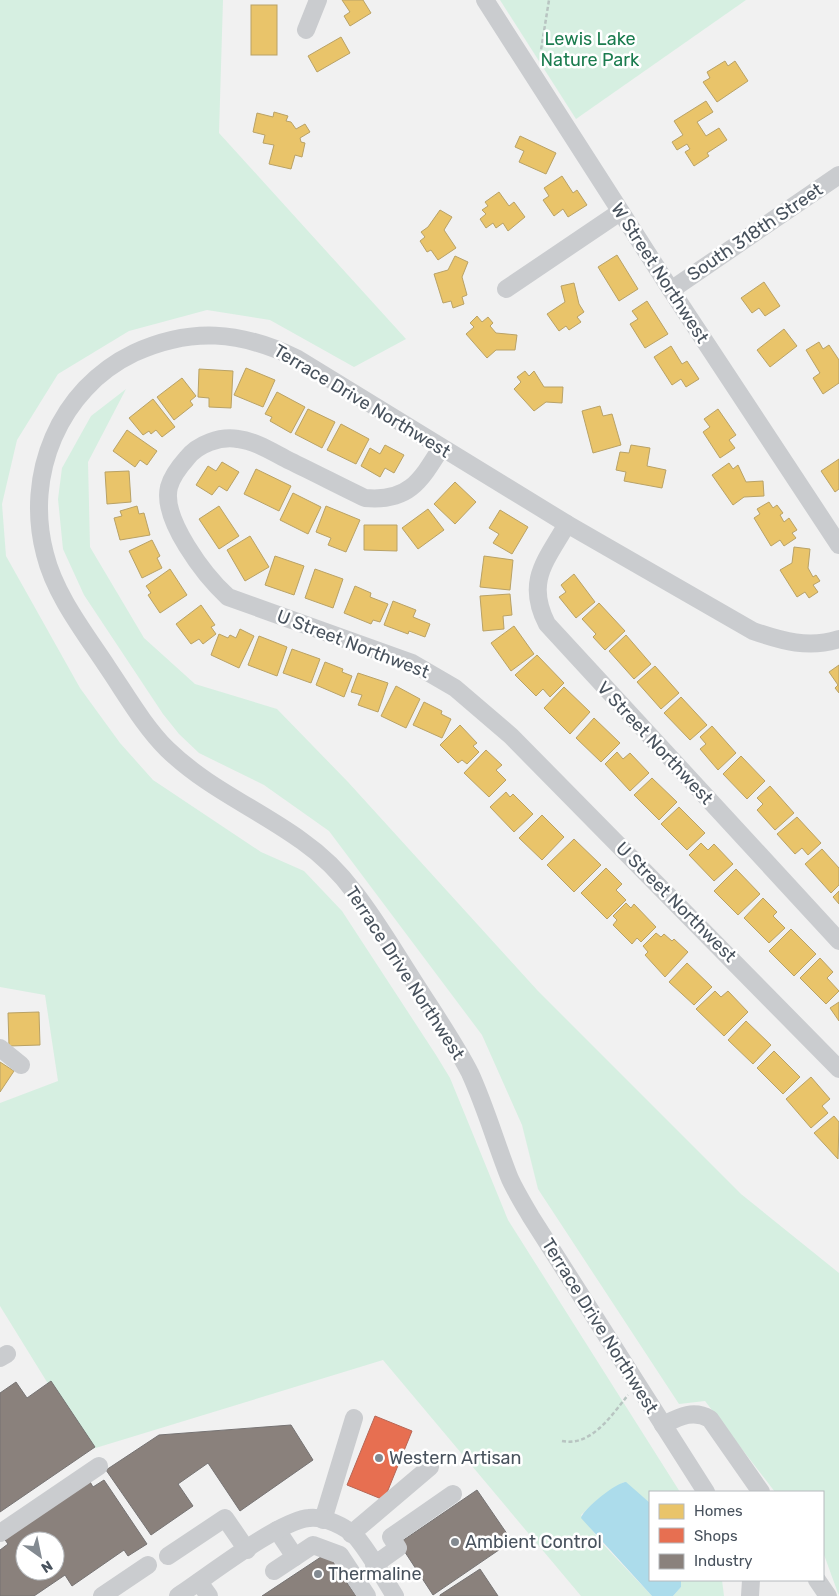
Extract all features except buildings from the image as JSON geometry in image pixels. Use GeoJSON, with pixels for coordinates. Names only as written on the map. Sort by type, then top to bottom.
{"type":"FeatureCollection","features":[{"type":"Feature","properties":{"kind":"street"},"geometry":{"type":"LineString","coordinates":[[306,30],[318,0]]}},
{"type":"Feature","properties":{"kind":"street","name":"W Street Northwest"},"geometry":{"type":"LineString","coordinates":[[485,0],[671,290],[836,533]]}},
{"type":"Feature","properties":{"kind":"street","name":"South 318th Street"},"geometry":{"type":"LineString","coordinates":[[671,290],[839,175]]}},
{"type":"Feature","properties":{"kind":"street"},"geometry":{"type":"LineString","coordinates":[[506,289],[620,212]]}},
{"type":"Feature","properties":{"kind":"street","name":"Terrace Drive Northwest"},"geometry":{"type":"LineString","coordinates":[[705,1491],[531,1217],[515,1189],[480,1096],[454,1044],[356,893],[334,869],[303,841],[202,778],[156,738],[65,600],[45,554],[40,522],[39,490],[42,469],[53,436],[82,391],[105,371],[125,358],[157,343],[194,335],[222,335],[246,338],[274,347],[296,358],[567,524],[753,631],[782,641],[807,644],[828,643],[839,639]]}},
{"type":"Feature","properties":{"kind":"street","name":"U Street Northwest"},"geometry":{"type":"LineString","coordinates":[[441,448],[422,479],[409,490],[382,500],[365,498],[262,446],[239,439],[223,438],[204,445],[190,454],[176,470],[169,487],[168,506],[174,524],[217,588],[228,597],[412,663],[455,688],[482,710],[524,749],[839,1069]]}},
{"type":"Feature","properties":{"kind":"street","name":"V Street Northwest"},"geometry":{"type":"LineString","coordinates":[[567,524],[543,566],[538,581],[536,595],[546,624],[839,941]]}},
{"type":"Feature","properties":{"kind":"street"},"geometry":{"type":"LineString","coordinates":[[0,1048],[21,1065]]}},
{"type":"Feature","properties":{"kind":"street"},"geometry":{"type":"LineString","coordinates":[[663,1425],[691,1414],[703,1415],[710,1419],[760,1491]]}},
{"type":"Feature","properties":{"kind":"street"},"geometry":{"type":"LineString","coordinates":[[317,1519],[354,1418]]}},
{"type":"Feature","properties":{"kind":"street"},"geometry":{"type":"LineString","coordinates":[[0,1533],[99,1466]]}},
{"type":"Feature","properties":{"kind":"street"},"geometry":{"type":"LineString","coordinates":[[352,1534],[430,1467]]}},
{"type":"Feature","properties":{"kind":"street"},"geometry":{"type":"LineString","coordinates":[[374,1565],[398,1548],[391,1538],[453,1494]]}},
{"type":"Feature","properties":{"kind":"street"},"geometry":{"type":"LineString","coordinates":[[168,1556],[225,1518],[247,1550]]}},
{"type":"Feature","properties":{"kind":"street"},"geometry":{"type":"LineString","coordinates":[[178,1596],[204,1589],[247,1550],[277,1530],[291,1523],[317,1519],[356,1537],[395,1596]]}},
{"type":"Feature","properties":{"kind":"street"},"geometry":{"type":"LineString","coordinates":[[277,1530],[295,1557]]}},
{"type":"Feature","properties":{"kind":"street"},"geometry":{"type":"LineString","coordinates":[[274,1571],[313,1545],[340,1555],[367,1596]]}},
{"type":"Feature","properties":{"kind":"street"},"geometry":{"type":"LineString","coordinates":[[102,1596],[148,1565]]}},
{"type":"Feature","properties":{"kind":"street"},"geometry":{"type":"LineString","coordinates":[[750,1596],[751,1581]]}},
{"type":"Feature","properties":{"kind":"street"},"geometry":{"type":"LineString","coordinates":[[818,1581],[828,1596]]}},
{"type":"Feature","properties":{"kind":"path"},"geometry":{"type":"LineString","coordinates":[[548,68],[544,62],[542,50],[549,0]]}},
{"type":"Feature","properties":{"kind":"path"},"geometry":{"type":"LineString","coordinates":[[562,1441],[569,1443],[582,1440],[595,1432],[637,1384]]}},
{"type":"Feature","properties":{"kind":"green space"},"geometry":{"type":"Polygon","coordinates":[[[0,0],[223,0],[219,133],[406,339],[354,367],[270,320],[207,310],[129,331],[58,374],[17,440],[2,504],[6,556],[80,688],[120,743],[153,780],[261,852],[304,871],[342,911],[436,1055],[450,1078],[508,1220],[679,1491],[649,1491],[649,1502],[624,1482],[597,1500],[581,1515],[600,1541],[652,1596],[581,1596],[383,1360],[89,1450],[0,1306],[0,1103],[58,1081],[45,995],[0,987],[0,0]]]}},
{"type":"Feature","properties":{"kind":"green space","name":"Lewis Lake Nature Park"},"geometry":{"type":"Polygon","coordinates":[[[500,0],[746,0],[576,119],[500,0]]]}},
{"type":"Feature","properties":{"kind":"green space"},"geometry":{"type":"Polygon","coordinates":[[[126,389],[88,462],[90,547],[144,638],[195,684],[277,709],[348,782],[538,991],[741,1194],[839,1273],[839,1596],[824,1555],[824,1491],[774,1491],[705,1401],[679,1404],[538,1189],[522,1125],[482,1035],[329,831],[264,785],[199,753],[179,734],[163,714],[84,595],[63,549],[58,499],[62,468],[91,416],[126,389]]]}},
{"type":"Feature","properties":{"kind":"green space"},"geometry":{"type":"Polygon","coordinates":[[[681,1581],[722,1581],[724,1596],[673,1596],[681,1587],[681,1581]]]}},
{"type":"Feature","properties":{"kind":"water"},"geometry":{"type":"Polygon","coordinates":[[[626,1482],[649,1502],[649,1581],[681,1581],[681,1587],[673,1596],[652,1596],[581,1518],[588,1508],[601,1496],[626,1482]]]}},
{"type":"Feature","properties":{"kind":"place","name":"Western Artisan"},"geometry":{"type":"Point","coordinates":[379,1458]}},
{"type":"Feature","properties":{"kind":"place","name":"Ambient Control"},"geometry":{"type":"Point","coordinates":[455,1542]}},
{"type":"Feature","properties":{"kind":"place","name":"Thermaline"},"geometry":{"type":"Point","coordinates":[318,1574]}}]}
